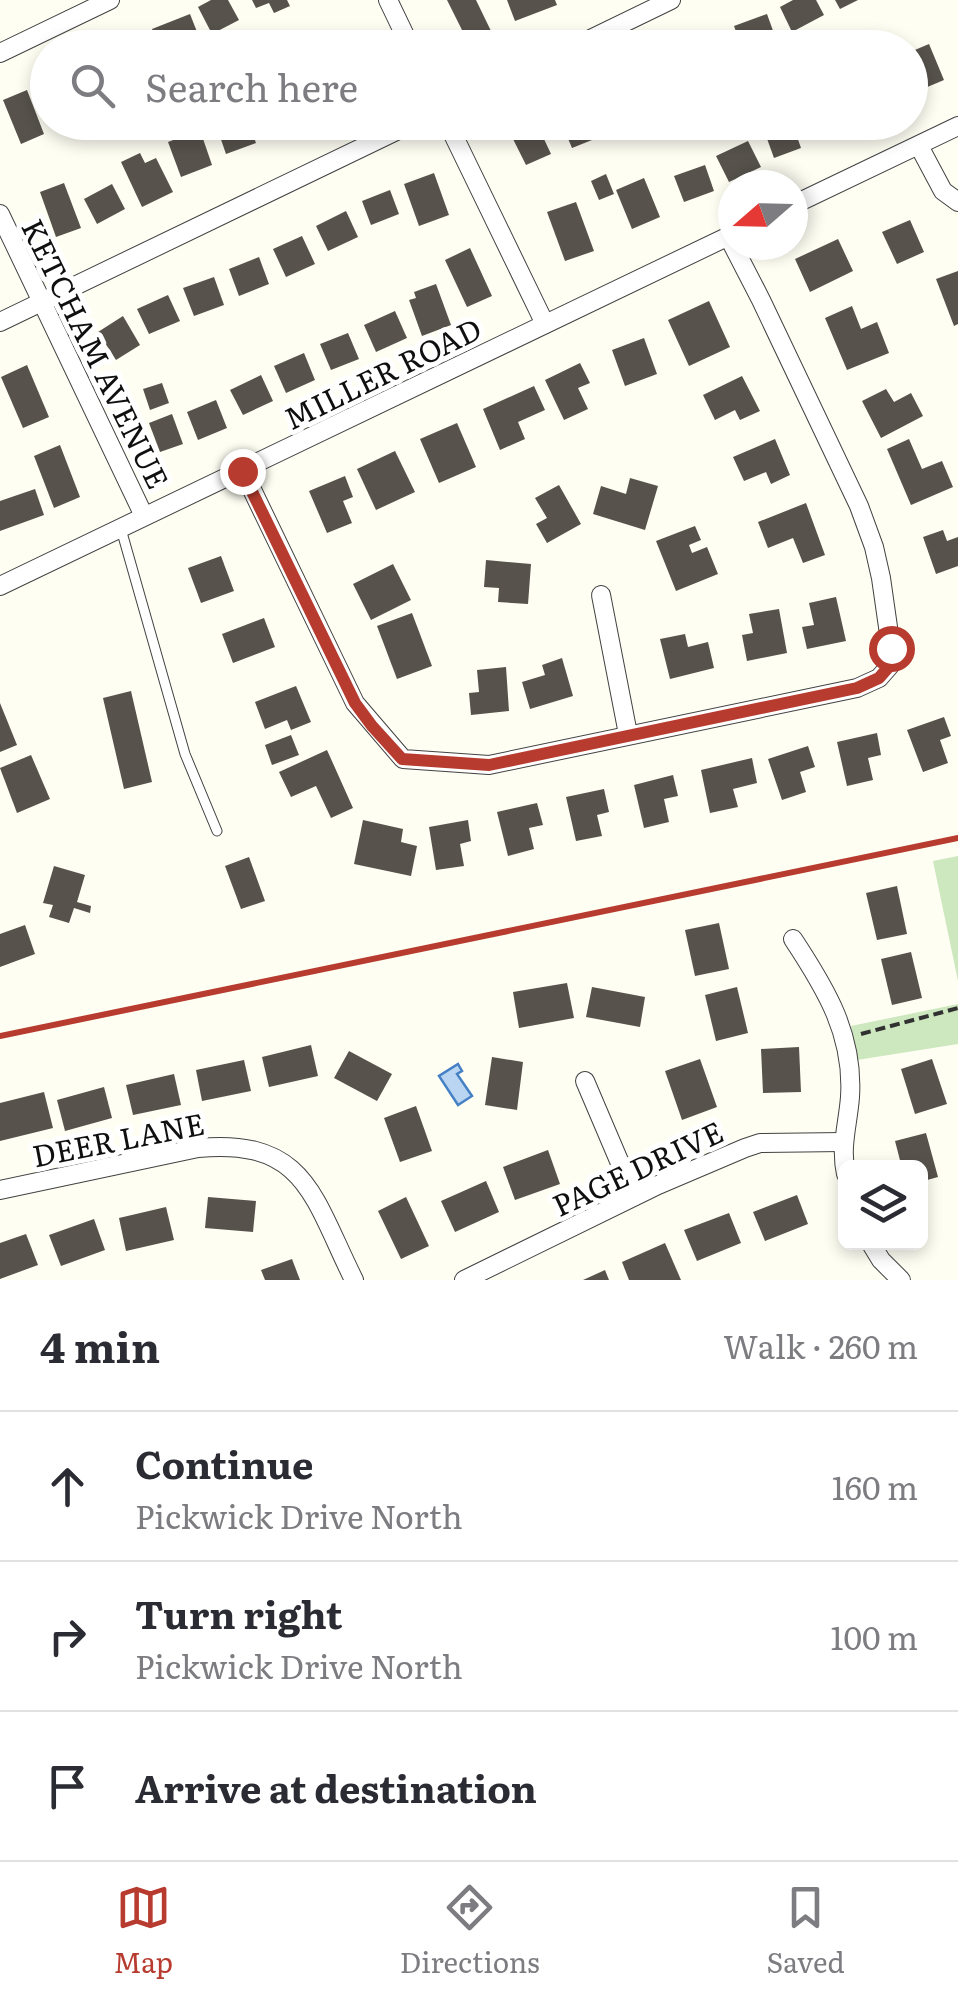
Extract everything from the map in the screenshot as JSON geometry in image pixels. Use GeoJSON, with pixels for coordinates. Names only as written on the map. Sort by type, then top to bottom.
{"type":"FeatureCollection","features":[{"type":"Feature","properties":{"kind":"street"},"geometry":{"type":"LineString","coordinates":[[48,30],[110,0]]}},
{"type":"Feature","properties":{"kind":"street"},"geometry":{"type":"LineString","coordinates":[[388,0],[402,30]]}},
{"type":"Feature","properties":{"kind":"street"},"geometry":{"type":"LineString","coordinates":[[609,30],[671,0]]}},
{"type":"Feature","properties":{"kind":"street"},"geometry":{"type":"LineString","coordinates":[[0,53],[30,39]]}},
{"type":"Feature","properties":{"kind":"street"},"geometry":{"type":"LineString","coordinates":[[808,198],[958,126]]}},
{"type":"Feature","properties":{"kind":"street"},"geometry":{"type":"LineString","coordinates":[[0,322],[378,140]]}},
{"type":"Feature","properties":{"kind":"street"},"geometry":{"type":"LineString","coordinates":[[457,140],[546,324]]}},
{"type":"Feature","properties":{"kind":"street"},"geometry":{"type":"LineString","coordinates":[[918,146],[944,191],[958,202]]}},
{"type":"Feature","properties":{"kind":"street","name":"KETCHAM AVENUE"},"geometry":{"type":"LineString","coordinates":[[0,214],[144,516]]}},
{"type":"Feature","properties":{"kind":"street","name":"MILLER ROAD"},"geometry":{"type":"LineString","coordinates":[[0,586],[718,241]]}},
{"type":"Feature","properties":{"kind":"street"},"geometry":{"type":"LineString","coordinates":[[242,471],[355,703],[402,759],[489,765],[857,688],[879,678],[893,662],[874,547],[859,506],[742,260]]}},
{"type":"Feature","properties":{"kind":"street"},"geometry":{"type":"LineString","coordinates":[[601,595],[628,734]]}},
{"type":"Feature","properties":{"kind":"street"},"geometry":{"type":"LineString","coordinates":[[794,939],[829,994],[846,1038],[851,1070],[842,1142],[844,1160]]}},
{"type":"Feature","properties":{"kind":"street"},"geometry":{"type":"LineString","coordinates":[[584,1081],[634,1196]]}},
{"type":"Feature","properties":{"kind":"street","name":"PAGE DRIVE"},"geometry":{"type":"LineString","coordinates":[[464,1280],[634,1196],[760,1143],[842,1142]]}},
{"type":"Feature","properties":{"kind":"street","name":"DEER LANE"},"geometry":{"type":"LineString","coordinates":[[0,1190],[198,1148],[248,1147],[273,1154],[307,1185],[354,1280]]}},
{"type":"Feature","properties":{"kind":"street"},"geometry":{"type":"LineString","coordinates":[[874,1250],[901,1280]]}},
{"type":"Feature","properties":{"kind":"lane"},"geometry":{"type":"LineString","coordinates":[[121,527],[185,754],[218,831]]}},
{"type":"Feature","properties":{"kind":"path"},"geometry":{"type":"LineString","coordinates":[[846,1038],[958,1008]]}},
{"type":"Feature","properties":{"kind":"green space"},"geometry":{"type":"Polygon","coordinates":[[[958,856],[958,981],[933,861],[958,856]]]}},
{"type":"Feature","properties":{"kind":"green space"},"geometry":{"type":"Polygon","coordinates":[[[958,1004],[958,1044],[857,1060],[851,1026],[958,1004]]]}},
{"type":"Feature","properties":{"kind":"water"},"geometry":{"type":"Polygon","coordinates":[[[458,1064],[462,1071],[457,1074],[472,1096],[458,1105],[439,1076],[458,1064]]]}},
{"type":"Feature","properties":{"kind":"building"},"geometry":{"type":"Polygon","coordinates":[[[211,0],[228,0],[239,20],[220,30],[210,30],[198,7],[211,0]]]}},
{"type":"Feature","properties":{"kind":"building"},"geometry":{"type":"Polygon","coordinates":[[[252,0],[287,0],[290,6],[274,13],[269,3],[256,8],[252,0]]]}},
{"type":"Feature","properties":{"kind":"building"},"geometry":{"type":"Polygon","coordinates":[[[447,0],[476,0],[491,30],[462,30],[447,0]]]}},
{"type":"Feature","properties":{"kind":"building"},"geometry":{"type":"Polygon","coordinates":[[[507,0],[555,0],[557,5],[515,21],[507,0]]]}},
{"type":"Feature","properties":{"kind":"building"},"geometry":{"type":"Polygon","coordinates":[[[793,0],[816,0],[824,15],[791,30],[780,7],[793,0]]]}},
{"type":"Feature","properties":{"kind":"building"},"geometry":{"type":"Polygon","coordinates":[[[835,0],[858,0],[840,9],[835,0]]]}},
{"type":"Feature","properties":{"kind":"building"},"geometry":{"type":"Polygon","coordinates":[[[190,14],[196,30],[152,30],[190,14]]]}},
{"type":"Feature","properties":{"kind":"building"},"geometry":{"type":"Polygon","coordinates":[[[767,14],[773,30],[735,30],[734,26],[767,14]]]}},
{"type":"Feature","properties":{"kind":"building"},"geometry":{"type":"Polygon","coordinates":[[[928,44],[944,80],[928,87],[928,44]]]}},
{"type":"Feature","properties":{"kind":"building"},"geometry":{"type":"Polygon","coordinates":[[[27,90],[30,140],[21,144],[3,100],[27,90]]]}},
{"type":"Feature","properties":{"kind":"building"},"geometry":{"type":"Polygon","coordinates":[[[203,140],[212,165],[181,177],[168,142],[203,140]]]}},
{"type":"Feature","properties":{"kind":"building"},"geometry":{"type":"Polygon","coordinates":[[[221,140],[255,140],[256,143],[226,154],[221,140]]]}},
{"type":"Feature","properties":{"kind":"building"},"geometry":{"type":"Polygon","coordinates":[[[514,140],[544,140],[551,154],[526,165],[514,140]]]}},
{"type":"Feature","properties":{"kind":"building"},"geometry":{"type":"Polygon","coordinates":[[[569,140],[592,140],[572,148],[569,140]]]}},
{"type":"Feature","properties":{"kind":"building"},"geometry":{"type":"Polygon","coordinates":[[[768,140],[798,140],[801,148],[774,158],[768,140]]]}},
{"type":"Feature","properties":{"kind":"building"},"geometry":{"type":"Polygon","coordinates":[[[748,141],[761,167],[723,170],[716,156],[748,141]]]}},
{"type":"Feature","properties":{"kind":"building"},"geometry":{"type":"Polygon","coordinates":[[[140,153],[145,163],[156,158],[173,192],[142,207],[121,162],[140,153]]]}},
{"type":"Feature","properties":{"kind":"building"},"geometry":{"type":"Polygon","coordinates":[[[705,165],[714,191],[684,202],[674,176],[705,165]]]}},
{"type":"Feature","properties":{"kind":"building"},"geometry":{"type":"Polygon","coordinates":[[[434,173],[449,215],[419,226],[404,184],[434,173]]]}},
{"type":"Feature","properties":{"kind":"building"},"geometry":{"type":"Polygon","coordinates":[[[606,174],[614,194],[599,200],[591,181],[606,174]]]}},
{"type":"Feature","properties":{"kind":"building"},"geometry":{"type":"Polygon","coordinates":[[[644,178],[660,217],[632,229],[616,190],[644,178]]]}},
{"type":"Feature","properties":{"kind":"building"},"geometry":{"type":"Polygon","coordinates":[[[64,183],[81,228],[56,237],[40,192],[64,183]]]}},
{"type":"Feature","properties":{"kind":"building"},"geometry":{"type":"Polygon","coordinates":[[[112,184],[125,209],[97,224],[84,199],[112,184]]]}},
{"type":"Feature","properties":{"kind":"building"},"geometry":{"type":"Polygon","coordinates":[[[390,190],[399,214],[371,225],[362,201],[390,190]]]}},
{"type":"Feature","properties":{"kind":"building"},"geometry":{"type":"Polygon","coordinates":[[[576,202],[594,251],[565,261],[547,212],[576,202]]]}},
{"type":"Feature","properties":{"kind":"building"},"geometry":{"type":"Polygon","coordinates":[[[346,211],[358,237],[328,251],[316,226],[346,211]]]}},
{"type":"Feature","properties":{"kind":"building"},"geometry":{"type":"Polygon","coordinates":[[[910,220],[924,252],[897,264],[882,232],[910,220]]]}},
{"type":"Feature","properties":{"kind":"building"},"geometry":{"type":"Polygon","coordinates":[[[302,236],[315,264],[286,277],[273,249],[302,236]]]}},
{"type":"Feature","properties":{"kind":"building"},"geometry":{"type":"Polygon","coordinates":[[[838,239],[853,271],[810,292],[795,260],[808,260],[808,253],[838,239]]]}},
{"type":"Feature","properties":{"kind":"building"},"geometry":{"type":"Polygon","coordinates":[[[470,248],[492,296],[467,307],[445,260],[470,248]]]}},
{"type":"Feature","properties":{"kind":"building"},"geometry":{"type":"Polygon","coordinates":[[[259,257],[269,284],[239,296],[229,269],[259,257]]]}},
{"type":"Feature","properties":{"kind":"building"},"geometry":{"type":"Polygon","coordinates":[[[958,271],[958,324],[954,326],[936,279],[958,271]]]}},
{"type":"Feature","properties":{"kind":"building"},"geometry":{"type":"Polygon","coordinates":[[[214,277],[224,305],[194,316],[183,288],[214,277]]]}},
{"type":"Feature","properties":{"kind":"building"},"geometry":{"type":"Polygon","coordinates":[[[436,284],[451,325],[422,336],[409,300],[416,298],[414,292],[436,284]]]}},
{"type":"Feature","properties":{"kind":"building"},"geometry":{"type":"Polygon","coordinates":[[[168,295],[180,321],[149,334],[137,309],[168,295]]]}},
{"type":"Feature","properties":{"kind":"building"},"geometry":{"type":"Polygon","coordinates":[[[709,301],[730,347],[689,366],[668,320],[709,301]]]}},
{"type":"Feature","properties":{"kind":"building"},"geometry":{"type":"Polygon","coordinates":[[[852,306],[861,329],[877,322],[889,353],[847,370],[825,318],[852,306]]]}},
{"type":"Feature","properties":{"kind":"building"},"geometry":{"type":"Polygon","coordinates":[[[395,311],[407,338],[376,352],[364,325],[395,311]]]}},
{"type":"Feature","properties":{"kind":"building"},"geometry":{"type":"Polygon","coordinates":[[[123,316],[140,345],[116,360],[98,332],[123,316]]]}},
{"type":"Feature","properties":{"kind":"building"},"geometry":{"type":"Polygon","coordinates":[[[348,333],[359,359],[331,370],[320,344],[348,333]]]}},
{"type":"Feature","properties":{"kind":"building"},"geometry":{"type":"Polygon","coordinates":[[[644,338],[657,374],[625,386],[612,350],[644,338]]]}},
{"type":"Feature","properties":{"kind":"building"},"geometry":{"type":"Polygon","coordinates":[[[304,353],[315,380],[286,393],[274,366],[304,353]]]}},
{"type":"Feature","properties":{"kind":"building"},"geometry":{"type":"Polygon","coordinates":[[[580,363],[590,383],[578,388],[588,409],[564,420],[545,380],[580,363]]]}},
{"type":"Feature","properties":{"kind":"building"},"geometry":{"type":"Polygon","coordinates":[[[27,365],[49,417],[23,428],[1,377],[27,365]]]}},
{"type":"Feature","properties":{"kind":"building"},"geometry":{"type":"Polygon","coordinates":[[[261,375],[273,401],[243,415],[230,390],[261,375]]]}},
{"type":"Feature","properties":{"kind":"building"},"geometry":{"type":"Polygon","coordinates":[[[742,376],[760,411],[740,420],[735,410],[715,420],[703,395],[742,376]]]}},
{"type":"Feature","properties":{"kind":"building"},"geometry":{"type":"Polygon","coordinates":[[[162,383],[169,403],[150,410],[143,389],[162,383]]]}},
{"type":"Feature","properties":{"kind":"building"},"geometry":{"type":"Polygon","coordinates":[[[534,386],[545,410],[518,422],[525,439],[500,450],[483,409],[534,386]]]}},
{"type":"Feature","properties":{"kind":"building"},"geometry":{"type":"Polygon","coordinates":[[[886,389],[894,402],[911,393],[923,416],[881,438],[862,401],[886,389]]]}},
{"type":"Feature","properties":{"kind":"building"},"geometry":{"type":"Polygon","coordinates":[[[216,400],[227,428],[198,440],[187,412],[216,400]]]}},
{"type":"Feature","properties":{"kind":"building"},"geometry":{"type":"Polygon","coordinates":[[[172,414],[183,444],[160,452],[149,423],[172,414]]]}},
{"type":"Feature","properties":{"kind":"building"},"geometry":{"type":"Polygon","coordinates":[[[457,423],[476,467],[439,483],[420,439],[457,423]]]}},
{"type":"Feature","properties":{"kind":"building"},"geometry":{"type":"Polygon","coordinates":[[[775,439],[790,475],[771,484],[766,472],[744,481],[733,457],[775,439]]]}},
{"type":"Feature","properties":{"kind":"building"},"geometry":{"type":"Polygon","coordinates":[[[909,439],[922,469],[942,461],[953,487],[911,505],[887,449],[909,439]]]}},
{"type":"Feature","properties":{"kind":"building"},"geometry":{"type":"Polygon","coordinates":[[[60,445],[80,497],[54,508],[34,456],[60,445]]]}},
{"type":"Feature","properties":{"kind":"building"},"geometry":{"type":"Polygon","coordinates":[[[395,451],[415,492],[376,510],[357,469],[395,451]]]}},
{"type":"Feature","properties":{"kind":"building"},"geometry":{"type":"Polygon","coordinates":[[[345,476],[353,497],[343,501],[352,523],[327,533],[309,491],[345,476]]]}},
{"type":"Feature","properties":{"kind":"building"},"geometry":{"type":"Polygon","coordinates":[[[630,478],[658,486],[645,530],[593,514],[601,486],[626,494],[630,478]]]}},
{"type":"Feature","properties":{"kind":"building"},"geometry":{"type":"Polygon","coordinates":[[[559,485],[581,524],[547,543],[536,524],[547,518],[535,498],[559,485]]]}},
{"type":"Feature","properties":{"kind":"building"},"geometry":{"type":"Polygon","coordinates":[[[35,489],[44,515],[0,531],[0,501],[35,489]]]}},
{"type":"Feature","properties":{"kind":"building"},"geometry":{"type":"Polygon","coordinates":[[[806,503],[825,555],[803,563],[793,538],[768,548],[758,522],[806,503]]]}},
{"type":"Feature","properties":{"kind":"building"},"geometry":{"type":"Polygon","coordinates":[[[695,526],[701,540],[689,545],[692,553],[707,547],[718,574],[676,591],[656,541],[695,526]]]}},
{"type":"Feature","properties":{"kind":"building"},"geometry":{"type":"Polygon","coordinates":[[[943,530],[947,541],[958,537],[958,566],[936,574],[923,537],[943,530]]]}},
{"type":"Feature","properties":{"kind":"building"},"geometry":{"type":"Polygon","coordinates":[[[221,556],[234,591],[201,603],[188,568],[221,556]]]}},
{"type":"Feature","properties":{"kind":"building"},"geometry":{"type":"Polygon","coordinates":[[[486,560],[531,564],[528,604],[498,602],[499,588],[484,587],[486,560]]]}},
{"type":"Feature","properties":{"kind":"building"},"geometry":{"type":"Polygon","coordinates":[[[393,564],[411,600],[371,620],[353,584],[393,564]]]}},
{"type":"Feature","properties":{"kind":"building"},"geometry":{"type":"Polygon","coordinates":[[[836,597],[846,641],[807,649],[802,627],[814,625],[809,603],[836,597]]]}},
{"type":"Feature","properties":{"kind":"building"},"geometry":{"type":"Polygon","coordinates":[[[779,609],[787,653],[747,661],[742,635],[753,633],[749,614],[779,609]]]}},
{"type":"Feature","properties":{"kind":"building"},"geometry":{"type":"Polygon","coordinates":[[[412,613],[432,666],[397,679],[377,626],[412,613]]]}},
{"type":"Feature","properties":{"kind":"building"},"geometry":{"type":"Polygon","coordinates":[[[264,618],[275,647],[233,663],[222,634],[264,618]]]}},
{"type":"Feature","properties":{"kind":"building"},"geometry":{"type":"Polygon","coordinates":[[[685,634],[688,647],[708,642],[714,668],[670,679],[660,639],[685,634]]]}},
{"type":"Feature","properties":{"kind":"building"},"geometry":{"type":"Polygon","coordinates":[[[562,658],[573,696],[530,709],[522,682],[545,675],[542,665],[562,658]]]}},
{"type":"Feature","properties":{"kind":"building"},"geometry":{"type":"Polygon","coordinates":[[[506,667],[509,711],[471,715],[469,693],[479,692],[477,670],[506,667]]]}},
{"type":"Feature","properties":{"kind":"building"},"geometry":{"type":"Polygon","coordinates":[[[296,686],[311,722],[291,730],[287,720],[265,729],[255,702],[296,686]]]}},
{"type":"Feature","properties":{"kind":"building"},"geometry":{"type":"Polygon","coordinates":[[[131,691],[152,782],[124,789],[103,698],[131,691]]]}},
{"type":"Feature","properties":{"kind":"building"},"geometry":{"type":"Polygon","coordinates":[[[0,703],[17,745],[0,752],[0,703]]]}},
{"type":"Feature","properties":{"kind":"building"},"geometry":{"type":"Polygon","coordinates":[[[944,717],[951,736],[940,740],[948,763],[923,772],[907,730],[944,717]]]}},
{"type":"Feature","properties":{"kind":"building"},"geometry":{"type":"Polygon","coordinates":[[[877,733],[881,755],[868,758],[873,780],[847,786],[837,742],[877,733]]]}},
{"type":"Feature","properties":{"kind":"building"},"geometry":{"type":"Polygon","coordinates":[[[291,735],[299,755],[272,765],[265,745],[291,735]]]}},
{"type":"Feature","properties":{"kind":"building"},"geometry":{"type":"Polygon","coordinates":[[[808,746],[815,767],[800,772],[806,792],[782,800],[768,759],[808,746]]]}},
{"type":"Feature","properties":{"kind":"building"},"geometry":{"type":"Polygon","coordinates":[[[327,750],[353,808],[331,818],[316,786],[291,797],[279,772],[327,750]]]}},
{"type":"Feature","properties":{"kind":"building"},"geometry":{"type":"Polygon","coordinates":[[[31,755],[50,799],[17,813],[0,768],[31,755]]]}},
{"type":"Feature","properties":{"kind":"building"},"geometry":{"type":"Polygon","coordinates":[[[752,758],[757,783],[733,789],[738,807],[710,813],[701,770],[752,758]]]}},
{"type":"Feature","properties":{"kind":"building"},"geometry":{"type":"Polygon","coordinates":[[[673,775],[678,796],[664,799],[669,822],[644,828],[634,785],[673,775]]]}},
{"type":"Feature","properties":{"kind":"building"},"geometry":{"type":"Polygon","coordinates":[[[604,789],[609,812],[597,815],[602,836],[576,841],[566,797],[604,789]]]}},
{"type":"Feature","properties":{"kind":"building"},"geometry":{"type":"Polygon","coordinates":[[[537,803],[543,825],[529,828],[534,849],[508,856],[497,812],[537,803]]]}},
{"type":"Feature","properties":{"kind":"building"},"geometry":{"type":"Polygon","coordinates":[[[363,820],[403,829],[401,842],[417,846],[411,876],[354,864],[363,820]]]}},
{"type":"Feature","properties":{"kind":"building"},"geometry":{"type":"Polygon","coordinates":[[[468,820],[471,841],[460,844],[464,866],[436,870],[429,827],[468,820]]]}},
{"type":"Feature","properties":{"kind":"building"},"geometry":{"type":"Polygon","coordinates":[[[249,857],[265,901],[241,909],[225,866],[249,857]]]}},
{"type":"Feature","properties":{"kind":"building"},"geometry":{"type":"Polygon","coordinates":[[[54,866],[85,875],[77,902],[91,906],[90,913],[74,908],[69,923],[49,917],[53,905],[43,903],[54,866]]]}},
{"type":"Feature","properties":{"kind":"building"},"geometry":{"type":"Polygon","coordinates":[[[897,886],[907,934],[877,940],[866,893],[897,886]]]}},
{"type":"Feature","properties":{"kind":"building"},"geometry":{"type":"Polygon","coordinates":[[[719,923],[729,969],[695,976],[685,930],[719,923]]]}},
{"type":"Feature","properties":{"kind":"building"},"geometry":{"type":"Polygon","coordinates":[[[25,925],[35,954],[0,967],[0,934],[25,925]]]}},
{"type":"Feature","properties":{"kind":"building"},"geometry":{"type":"Polygon","coordinates":[[[911,952],[922,998],[892,1005],[881,959],[911,952]]]}},
{"type":"Feature","properties":{"kind":"building"},"geometry":{"type":"Polygon","coordinates":[[[567,983],[574,1018],[519,1028],[513,992],[567,983]]]}},
{"type":"Feature","properties":{"kind":"building"},"geometry":{"type":"Polygon","coordinates":[[[592,987],[645,997],[640,1027],[586,1017],[592,987]]]}},
{"type":"Feature","properties":{"kind":"building"},"geometry":{"type":"Polygon","coordinates":[[[737,987],[748,1033],[716,1041],[705,995],[737,987]]]}},
{"type":"Feature","properties":{"kind":"building"},"geometry":{"type":"Polygon","coordinates":[[[311,1045],[318,1076],[269,1087],[262,1057],[311,1045]]]}},
{"type":"Feature","properties":{"kind":"building"},"geometry":{"type":"Polygon","coordinates":[[[799,1047],[801,1092],[763,1093],[761,1049],[799,1047]]]}},
{"type":"Feature","properties":{"kind":"building"},"geometry":{"type":"Polygon","coordinates":[[[349,1051],[392,1074],[377,1101],[334,1078],[349,1051]]]}},
{"type":"Feature","properties":{"kind":"building"},"geometry":{"type":"Polygon","coordinates":[[[492,1057],[523,1062],[517,1110],[485,1105],[492,1057]]]}},
{"type":"Feature","properties":{"kind":"building"},"geometry":{"type":"Polygon","coordinates":[[[700,1059],[717,1107],[682,1120],[665,1071],[700,1059]]]}},
{"type":"Feature","properties":{"kind":"building"},"geometry":{"type":"Polygon","coordinates":[[[932,1059],[947,1104],[915,1114],[901,1069],[932,1059]]]}},
{"type":"Feature","properties":{"kind":"building"},"geometry":{"type":"Polygon","coordinates":[[[244,1060],[251,1091],[202,1101],[196,1070],[244,1060]]]}},
{"type":"Feature","properties":{"kind":"building"},"geometry":{"type":"Polygon","coordinates":[[[174,1074],[181,1105],[133,1115],[126,1085],[174,1074]]]}},
{"type":"Feature","properties":{"kind":"building"},"geometry":{"type":"Polygon","coordinates":[[[104,1087],[112,1118],[65,1131],[57,1100],[104,1087]]]}},
{"type":"Feature","properties":{"kind":"building"},"geometry":{"type":"Polygon","coordinates":[[[44,1092],[53,1128],[0,1141],[0,1103],[44,1092]]]}},
{"type":"Feature","properties":{"kind":"building"},"geometry":{"type":"Polygon","coordinates":[[[416,1106],[432,1151],[400,1162],[384,1118],[416,1106]]]}},
{"type":"Feature","properties":{"kind":"building"},"geometry":{"type":"Polygon","coordinates":[[[926,1133],[938,1177],[928,1180],[928,1160],[900,1160],[895,1141],[926,1133]]]}},
{"type":"Feature","properties":{"kind":"building"},"geometry":{"type":"Polygon","coordinates":[[[548,1150],[560,1184],[515,1200],[503,1167],[548,1150]]]}},
{"type":"Feature","properties":{"kind":"building"},"geometry":{"type":"Polygon","coordinates":[[[486,1181],[499,1212],[455,1232],[441,1201],[486,1181]]]}},
{"type":"Feature","properties":{"kind":"building"},"geometry":{"type":"Polygon","coordinates":[[[797,1195],[808,1224],[765,1241],[753,1212],[797,1195]]]}},
{"type":"Feature","properties":{"kind":"building"},"geometry":{"type":"Polygon","coordinates":[[[208,1197],[256,1201],[253,1232],[205,1228],[208,1197]]]}},
{"type":"Feature","properties":{"kind":"building"},"geometry":{"type":"Polygon","coordinates":[[[406,1197],[429,1246],[401,1259],[378,1211],[406,1197]]]}},
{"type":"Feature","properties":{"kind":"building"},"geometry":{"type":"Polygon","coordinates":[[[166,1207],[174,1240],[126,1251],[119,1218],[166,1207]]]}},
{"type":"Feature","properties":{"kind":"building"},"geometry":{"type":"Polygon","coordinates":[[[729,1213],[741,1243],[697,1261],[684,1230],[729,1213]]]}},
{"type":"Feature","properties":{"kind":"building"},"geometry":{"type":"Polygon","coordinates":[[[94,1219],[105,1250],[61,1266],[49,1235],[94,1219]]]}},
{"type":"Feature","properties":{"kind":"building"},"geometry":{"type":"Polygon","coordinates":[[[26,1234],[38,1265],[0,1279],[0,1243],[26,1234]]]}},
{"type":"Feature","properties":{"kind":"building"},"geometry":{"type":"Polygon","coordinates":[[[665,1243],[681,1280],[629,1280],[622,1262],[665,1243]]]}},
{"type":"Feature","properties":{"kind":"building"},"geometry":{"type":"Polygon","coordinates":[[[292,1259],[300,1280],[265,1280],[261,1270],[292,1259]]]}},
{"type":"Feature","properties":{"kind":"building"},"geometry":{"type":"Polygon","coordinates":[[[605,1270],[609,1280],[583,1280],[605,1270]]]}},
{"type":"Feature","properties":{"kind":"railway"},"geometry":{"type":"LineString","coordinates":[[0,1036],[958,838]]}},
{"type":"Feature","properties":{"kind":"route"},"geometry":{"type":"LineString","coordinates":[[242,471],[355,703],[402,759],[489,765],[857,688],[879,678],[893,662],[891,648]]}}]}
